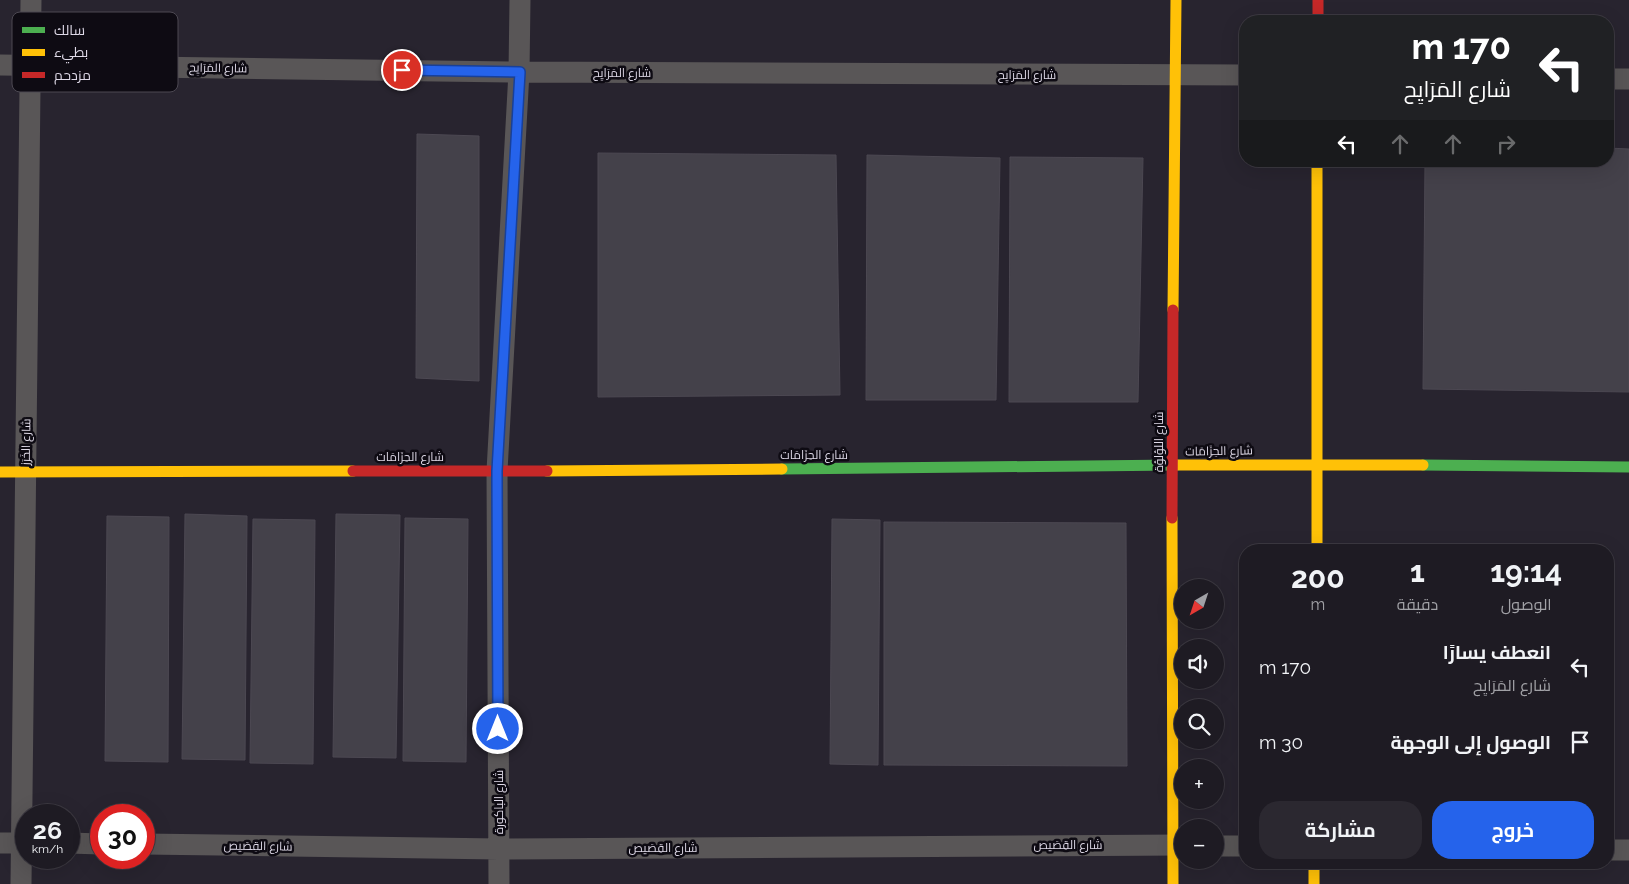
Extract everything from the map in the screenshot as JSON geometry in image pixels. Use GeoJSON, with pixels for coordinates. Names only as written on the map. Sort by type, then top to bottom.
{"type":"FeatureCollection","features":[{"type":"Feature","properties":{"kind":"street","name":"شارع الباكورة"},"geometry":{"type":"LineString","coordinates":[[499,884],[497,471],[520,72],[520,0]]}},
{"type":"Feature","properties":{"kind":"street","name":"شارع اللؤلؤة"},"geometry":{"type":"LineString","coordinates":[[1176,0],[1172,465],[1178,819]]}},
{"type":"Feature","properties":{"kind":"street"},"geometry":{"type":"LineString","coordinates":[[1318,0],[1318,15]]}},
{"type":"Feature","properties":{"kind":"street","name":"شارع المَرَايِح"},"geometry":{"type":"LineString","coordinates":[[178,67],[520,72],[1239,75]]}},
{"type":"Feature","properties":{"kind":"street"},"geometry":{"type":"LineString","coordinates":[[1614,79],[1629,79]]}},
{"type":"Feature","properties":{"kind":"street","name":"شارع الخَرَز"},"geometry":{"type":"LineString","coordinates":[[24,804],[30,92]]}},
{"type":"Feature","properties":{"kind":"street"},"geometry":{"type":"LineString","coordinates":[[1317,167],[1317,544]]}},
{"type":"Feature","properties":{"kind":"street","name":"شارع الحِزَامَات"},"geometry":{"type":"LineString","coordinates":[[0,472],[497,471],[1318,464],[1629,467]]}},
{"type":"Feature","properties":{"kind":"street"},"geometry":{"type":"LineString","coordinates":[[0,843],[15,843]]}},
{"type":"Feature","properties":{"kind":"street","name":"شارع القِصَيص"},"geometry":{"type":"LineString","coordinates":[[155,844],[499,849],[1174,845]]}},
{"type":"Feature","properties":{"kind":"street"},"geometry":{"type":"LineString","coordinates":[[1224,846],[1239,846]]}},
{"type":"Feature","properties":{"kind":"street"},"geometry":{"type":"LineString","coordinates":[[1614,850],[1629,850]]}},
{"type":"Feature","properties":{"kind":"street","name":"شارع الخَرَز"},"geometry":{"type":"LineString","coordinates":[[21,884],[22,869]]}},
{"type":"Feature","properties":{"kind":"street","name":"شارع اللؤلؤة"},"geometry":{"type":"LineString","coordinates":[[1173,884],[1175,869]]}},
{"type":"Feature","properties":{"kind":"street"},"geometry":{"type":"LineString","coordinates":[[1314,869],[1314,884]]}},
{"type":"Feature","properties":{"kind":"building"},"geometry":{"type":"Polygon","coordinates":[[[417,134],[479,136],[479,381],[416,378],[417,134]]]}},
{"type":"Feature","properties":{"kind":"building"},"geometry":{"type":"Polygon","coordinates":[[[1614,148],[1629,149],[1629,392],[1423,389],[1425,167],[1614,167],[1614,148]]]}},
{"type":"Feature","properties":{"kind":"building"},"geometry":{"type":"Polygon","coordinates":[[[598,153],[836,155],[840,395],[598,397],[598,153]]]}},
{"type":"Feature","properties":{"kind":"building"},"geometry":{"type":"Polygon","coordinates":[[[867,155],[1000,158],[996,400],[866,400],[867,155]]]}},
{"type":"Feature","properties":{"kind":"building"},"geometry":{"type":"Polygon","coordinates":[[[1010,157],[1143,158],[1138,402],[1009,402],[1010,157]]]}},
{"type":"Feature","properties":{"kind":"building"},"geometry":{"type":"Polygon","coordinates":[[[185,514],[247,516],[245,760],[182,759],[185,514]]]}},
{"type":"Feature","properties":{"kind":"building"},"geometry":{"type":"Polygon","coordinates":[[[336,514],[400,515],[396,758],[333,757],[336,514]]]}},
{"type":"Feature","properties":{"kind":"building"},"geometry":{"type":"Polygon","coordinates":[[[107,516],[169,517],[168,762],[105,761],[107,516]]]}},
{"type":"Feature","properties":{"kind":"building"},"geometry":{"type":"Polygon","coordinates":[[[405,518],[468,519],[466,762],[403,761],[405,518]]]}},
{"type":"Feature","properties":{"kind":"building"},"geometry":{"type":"Polygon","coordinates":[[[253,519],[315,520],[313,764],[250,763],[253,519]]]}},
{"type":"Feature","properties":{"kind":"building"},"geometry":{"type":"Polygon","coordinates":[[[832,519],[880,520],[878,765],[830,764],[832,519]]]}},
{"type":"Feature","properties":{"kind":"building"},"geometry":{"type":"Polygon","coordinates":[[[884,522],[1126,523],[1127,766],[884,765],[884,522]]]}},
{"type":"Feature","properties":{"kind":"traffic: fast"},"geometry":{"type":"LineString","coordinates":[[782,469],[1177,465]]}},
{"type":"Feature","properties":{"kind":"traffic: fast"},"geometry":{"type":"LineString","coordinates":[[1423,465],[1629,467]]}},
{"type":"Feature","properties":{"kind":"traffic: slow"},"geometry":{"type":"LineString","coordinates":[[1173,310],[1176,0]]}},
{"type":"Feature","properties":{"kind":"traffic: slow"},"geometry":{"type":"LineString","coordinates":[[1317,167],[1317,544]]}},
{"type":"Feature","properties":{"kind":"traffic: slow"},"geometry":{"type":"LineString","coordinates":[[1177,465],[1423,465]]}},
{"type":"Feature","properties":{"kind":"traffic: slow"},"geometry":{"type":"LineString","coordinates":[[547,471],[782,469]]}},
{"type":"Feature","properties":{"kind":"traffic: slow"},"geometry":{"type":"LineString","coordinates":[[0,472],[353,471]]}},
{"type":"Feature","properties":{"kind":"traffic: slow"},"geometry":{"type":"LineString","coordinates":[[1172,518],[1173,884]]}},
{"type":"Feature","properties":{"kind":"traffic: slow"},"geometry":{"type":"LineString","coordinates":[[1314,869],[1314,884]]}},
{"type":"Feature","properties":{"kind":"traffic: jam"},"geometry":{"type":"LineString","coordinates":[[1318,0],[1318,15]]}},
{"type":"Feature","properties":{"kind":"traffic: jam"},"geometry":{"type":"LineString","coordinates":[[1172,518],[1173,310]]}},
{"type":"Feature","properties":{"kind":"traffic: jam"},"geometry":{"type":"LineString","coordinates":[[353,471],[547,471]]}},
{"type":"Feature","properties":{"kind":"route"},"geometry":{"type":"LineString","coordinates":[[402,70],[520,72],[497,471],[498,729]]}}]}
